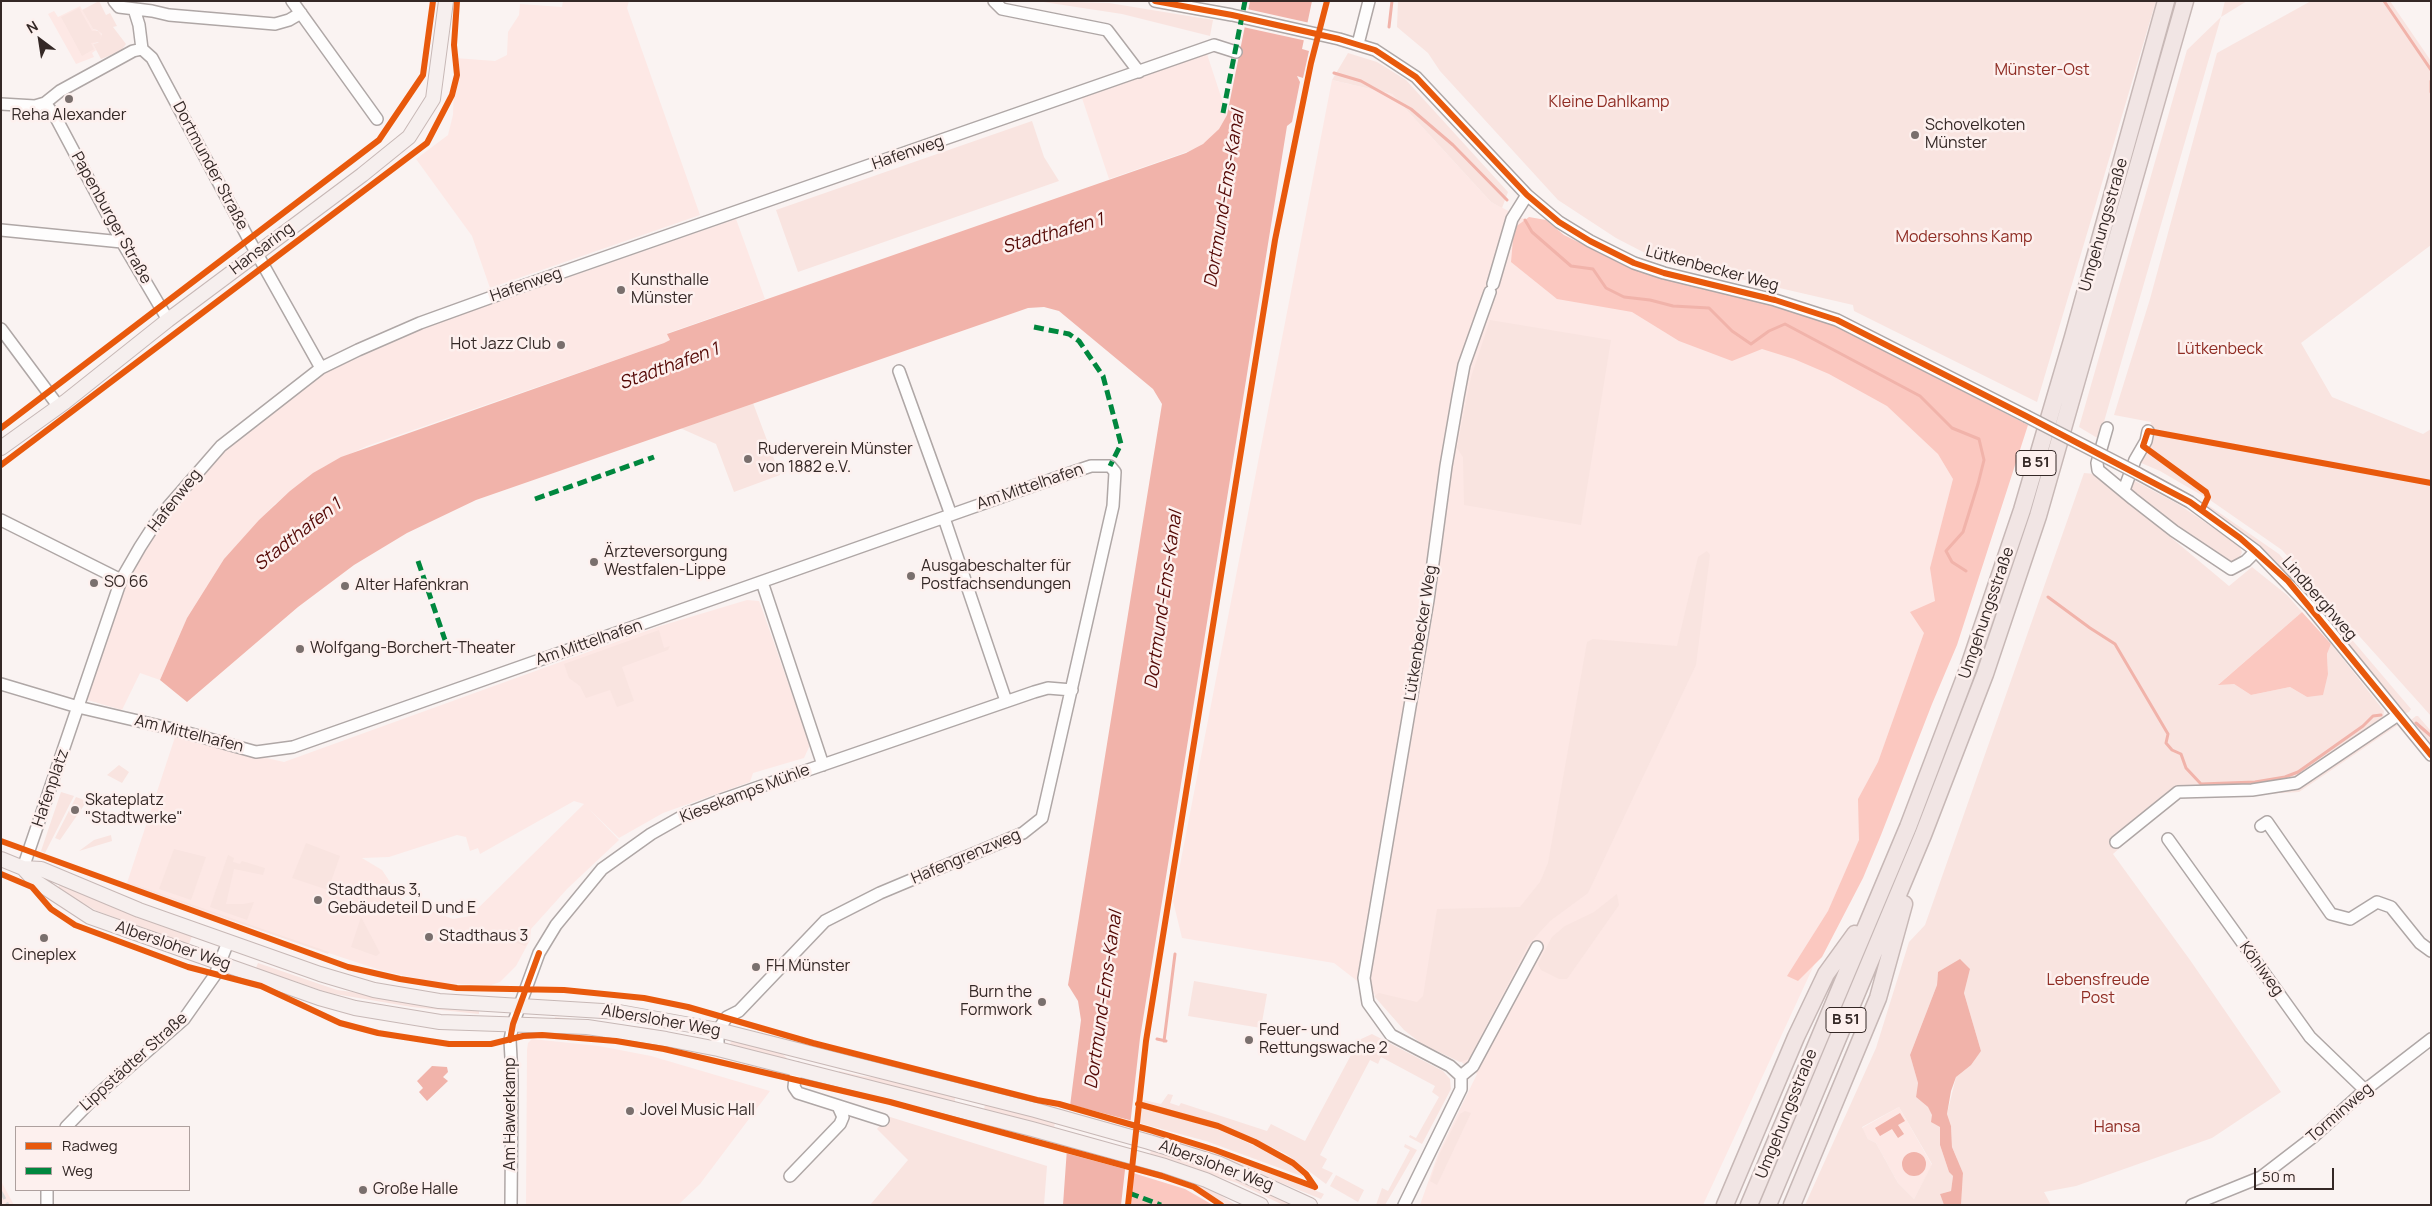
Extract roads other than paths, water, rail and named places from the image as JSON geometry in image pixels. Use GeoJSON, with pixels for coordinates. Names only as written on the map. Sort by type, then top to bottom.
{"type":"FeatureCollection","features":[{"type":"Feature","properties":{"kind":"highway","name":"Umgehungsstraße"},"geometry":{"type":"LineString","coordinates":[[1749,1205],[1870,912],[1908,827],[1968,669],[2022,510],[2073,337],[2166,1]]}},
{"type":"Feature","properties":{"kind":"highway","name":"Umgehungsstraße"},"geometry":{"type":"LineString","coordinates":[[1768,1205],[1923,835],[1985,674],[2038,516],[2185,1]]}},
{"type":"Feature","properties":{"kind":"highway","name":"B 51"},"geometry":{"type":"LineString","coordinates":[[1792,1205],[1878,998],[1923,835]]}},
{"type":"Feature","properties":{"kind":"highway","name":"B 51"},"geometry":{"type":"LineString","coordinates":[[1725,1205],[1796,1036],[1826,974],[1870,912]]}},
{"type":"Feature","properties":{"kind":"main road","name":"Hansaring"},"geometry":{"type":"LineString","coordinates":[[1,448],[59,407],[168,320],[370,169],[413,132],[435,92],[446,1]]}},
{"type":"Feature","properties":{"kind":"main road","name":"Albersloher Weg"},"geometry":{"type":"LineString","coordinates":[[1,859],[23,868],[41,869],[139,910],[348,983],[406,997],[619,1012],[718,1030],[801,1050],[1149,1142],[1220,1164],[1310,1205]]}},
{"type":"Feature","properties":{"kind":"main road","name":"Albersloher Weg"},"geometry":{"type":"LineString","coordinates":[[23,868],[35,881],[90,917],[319,998],[356,1008],[440,1022],[559,1025],[618,1031],[718,1049],[1056,1135],[1148,1161],[1206,1180],[1261,1205]]}},
{"type":"Feature","properties":{"kind":"main road"},"geometry":{"type":"LineString","coordinates":[[796,1068],[801,1050]]}},
{"type":"Feature","properties":{"kind":"street"},"geometry":{"type":"LineString","coordinates":[[114,1],[119,7],[134,10],[152,11],[169,15],[275,24],[301,13]]}},
{"type":"Feature","properties":{"kind":"street"},"geometry":{"type":"LineString","coordinates":[[292,1],[377,119]]}},
{"type":"Feature","properties":{"kind":"street"},"geometry":{"type":"LineString","coordinates":[[994,1],[1002,9],[1107,30],[1139,72]]}},
{"type":"Feature","properties":{"kind":"street","name":"Lütkenbecker Weg"},"geometry":{"type":"LineString","coordinates":[[1155,1],[1232,15],[1326,36],[1358,44],[1392,60],[1416,77],[1527,195],[1560,222],[1612,253],[1664,273],[1775,300],[1837,320],[2137,473]]}},
{"type":"Feature","properties":{"kind":"street"},"geometry":{"type":"LineString","coordinates":[[1358,44],[1369,1]]}},
{"type":"Feature","properties":{"kind":"street"},"geometry":{"type":"LineString","coordinates":[[1,104],[35,106],[45,103],[60,91],[133,51],[142,49],[139,25],[134,10]]}},
{"type":"Feature","properties":{"kind":"street","name":"Hafenweg"},"geometry":{"type":"LineString","coordinates":[[78,707],[121,580],[160,516],[221,446],[321,368],[420,323],[514,289],[1214,45],[1236,52]]}},
{"type":"Feature","properties":{"kind":"street","name":"Dortmunder Straße"},"geometry":{"type":"LineString","coordinates":[[142,49],[152,58],[321,368]]}},
{"type":"Feature","properties":{"kind":"street","name":"Papenburger Straße"},"geometry":{"type":"LineString","coordinates":[[45,103],[55,116],[122,242],[168,320]]}},
{"type":"Feature","properties":{"kind":"street","name":"Lütkenbecker Weg"},"geometry":{"type":"LineString","coordinates":[[1461,1076],[1450,1066],[1391,1034],[1368,1003],[1364,978],[1426,609],[1464,366],[1492,288],[1512,219],[1527,195]]}},
{"type":"Feature","properties":{"kind":"street"},"geometry":{"type":"LineString","coordinates":[[1,230],[122,242]]}},
{"type":"Feature","properties":{"kind":"street"},"geometry":{"type":"LineString","coordinates":[[1,328],[59,407]]}},
{"type":"Feature","properties":{"kind":"street"},"geometry":{"type":"LineString","coordinates":[[899,371],[1006,701]]}},
{"type":"Feature","properties":{"kind":"street"},"geometry":{"type":"LineString","coordinates":[[2107,428],[2096,463],[2098,470],[2174,531],[2231,569],[2246,561],[2256,551]]}},
{"type":"Feature","properties":{"kind":"street"},"geometry":{"type":"LineString","coordinates":[[2124,490],[2146,441],[2148,431]]}},
{"type":"Feature","properties":{"kind":"street","name":"Am Mittelhafen"},"geometry":{"type":"LineString","coordinates":[[1,684],[78,707],[176,730],[256,752],[293,747],[1092,466],[1110,466]]}},
{"type":"Feature","properties":{"kind":"street","name":"Hafengrenzweg"},"geometry":{"type":"LineString","coordinates":[[718,1030],[727,1017],[739,1010],[825,922],[839,913],[1023,833],[1042,818],[1113,506],[1115,472],[1110,466]]}},
{"type":"Feature","properties":{"kind":"street","name":"Lindberghweg"},"geometry":{"type":"LineString","coordinates":[[2137,473],[2190,502],[2256,551],[2311,608],[2431,755]]}},
{"type":"Feature","properties":{"kind":"street"},"geometry":{"type":"LineString","coordinates":[[1,520],[121,580]]}},
{"type":"Feature","properties":{"kind":"street","name":"Kiesekamps Mühle"},"geometry":{"type":"LineString","coordinates":[[762,582],[823,764]]}},
{"type":"Feature","properties":{"kind":"street","name":"Kiesekamps Mühle"},"geometry":{"type":"LineString","coordinates":[[520,1005],[538,954],[556,925],[597,875],[622,853],[688,813],[1006,701],[1048,688],[1072,690]]}},
{"type":"Feature","properties":{"kind":"street","name":"Hafenplatz"},"geometry":{"type":"LineString","coordinates":[[23,868],[78,707]]}},
{"type":"Feature","properties":{"kind":"street"},"geometry":{"type":"LineString","coordinates":[[2116,842],[2178,792],[2252,790],[2296,782],[2398,715]]}},
{"type":"Feature","properties":{"kind":"street"},"geometry":{"type":"LineString","coordinates":[[2261,826],[2267,822],[2331,914],[2350,919],[2377,902],[2391,907],[2420,943],[2431,951]]}},
{"type":"Feature","properties":{"kind":"street","name":"Köhlweg"},"geometry":{"type":"LineString","coordinates":[[2168,839],[2310,1037],[2365,1090]]}},
{"type":"Feature","properties":{"kind":"street","name":"Lippstädter Straße"},"geometry":{"type":"LineString","coordinates":[[67,1126],[96,1096],[184,1019],[209,985],[221,962],[228,942]]}},
{"type":"Feature","properties":{"kind":"street"},"geometry":{"type":"LineString","coordinates":[[1404,1205],[1461,1089],[1461,1076],[1473,1066],[1537,947]]}},
{"type":"Feature","properties":{"kind":"street"},"geometry":{"type":"LineString","coordinates":[[513,1024],[520,1005]]}},
{"type":"Feature","properties":{"kind":"street","name":"Am Hawerkamp"},"geometry":{"type":"LineString","coordinates":[[512,1205],[512,1076],[510,1040],[513,1024]]}},
{"type":"Feature","properties":{"kind":"street"},"geometry":{"type":"LineString","coordinates":[[718,1030],[718,1049]]}},
{"type":"Feature","properties":{"kind":"street","name":"Torminweg"},"geometry":{"type":"LineString","coordinates":[[2192,1205],[2261,1177],[2313,1137],[2365,1090],[2431,1039]]}},
{"type":"Feature","properties":{"kind":"street"},"geometry":{"type":"LineString","coordinates":[[796,1068],[794,1087],[798,1093],[883,1120]]}},
{"type":"Feature","properties":{"kind":"street"},"geometry":{"type":"LineString","coordinates":[[790,1176],[840,1124],[843,1117],[838,1106]]}},
{"type":"Feature","properties":{"kind":"street"},"geometry":{"type":"LineString","coordinates":[[46,1191],[47,1205]]}},
{"type":"Feature","properties":{"kind":"water"},"geometry":{"type":"Polygon","coordinates":[[[1250,1],[1312,1],[1302,49],[1309,51],[1303,78],[1297,76],[1300,82],[1292,122],[1287,126],[1140,1038],[1121,1205],[1063,1205],[1070,1106],[1081,1020],[1078,1001],[1068,985],[1162,404],[1153,389],[1059,311],[1044,307],[1028,308],[476,500],[407,533],[354,565],[298,607],[187,702],[160,680],[187,618],[224,559],[259,520],[290,491],[313,473],[341,457],[664,343],[670,340],[667,334],[1186,153],[1203,144],[1219,129],[1227,115],[1250,1]]]}},
{"type":"Feature","properties":{"kind":"water"},"geometry":{"type":"Polygon","coordinates":[[[1960,959],[1970,969],[1964,993],[1981,1051],[1971,1065],[1956,1077],[1951,1091],[1947,1114],[1951,1126],[1952,1147],[1963,1173],[1961,1205],[1944,1205],[1940,1194],[1951,1191],[1953,1176],[1949,1172],[1940,1145],[1940,1127],[1931,1122],[1932,1115],[1928,1107],[1916,1097],[1918,1083],[1910,1055],[1937,985],[1938,972],[1960,959]]]}},
{"type":"Feature","properties":{"kind":"water"},"geometry":{"type":"Polygon","coordinates":[[[432,1066],[447,1067],[448,1072],[443,1077],[448,1081],[427,1101],[419,1092],[423,1088],[417,1081],[432,1066]]]}},
{"type":"Feature","properties":{"kind":"water"},"geometry":{"type":"Polygon","coordinates":[[[1900,1113],[1905,1121],[1898,1125],[1904,1134],[1898,1138],[1892,1129],[1880,1136],[1875,1128],[1900,1113]]]}},
{"type":"Feature","properties":{"kind":"water"},"geometry":{"type":"Polygon","coordinates":[[[1914,1152],[1923,1155],[1926,1164],[1923,1173],[1914,1176],[1905,1173],[1902,1164],[1905,1155],[1914,1152]]]}},
{"type":"Feature","properties":{"kind":"waterway"},"geometry":{"type":"LineString","coordinates":[[1389,27],[1392,1]]}},
{"type":"Feature","properties":{"kind":"waterway"},"geometry":{"type":"LineString","coordinates":[[2384,1],[2431,70]]}},
{"type":"Feature","properties":{"kind":"waterway"},"geometry":{"type":"LineString","coordinates":[[1334,73],[1361,81],[1411,109],[1453,145],[1507,200]]}},
{"type":"Feature","properties":{"kind":"waterway"},"geometry":{"type":"LineString","coordinates":[[2431,81],[2431,92]]}},
{"type":"Feature","properties":{"kind":"waterway"},"geometry":{"type":"LineString","coordinates":[[1525,220],[1532,232],[1571,266],[1593,269],[1606,288],[1624,297],[1650,300],[1673,306],[1709,308],[1732,331],[1751,344],[1769,331],[1785,324],[1920,396],[1952,428],[1979,439],[1984,460],[1978,484],[1963,532],[1946,551],[1952,562],[1966,571]]}},
{"type":"Feature","properties":{"kind":"waterway"},"geometry":{"type":"LineString","coordinates":[[2048,597],[2115,644],[2168,734],[2166,743],[2172,750],[2181,754],[2186,768],[2201,784],[2255,782],[2285,777],[2298,772],[2363,726],[2373,716],[2381,715]]}},
{"type":"Feature","properties":{"kind":"waterway"},"geometry":{"type":"LineString","coordinates":[[2416,723],[2431,736]]}},
{"type":"Feature","properties":{"kind":"waterway"},"geometry":{"type":"LineString","coordinates":[[1164,1041],[1175,954]]}},
{"type":"Feature","properties":{"kind":"waterway"},"geometry":{"type":"LineString","coordinates":[[1157,1039],[1166,1041]]}},
{"type":"Feature","properties":{"kind":"railway"},"geometry":{"type":"LineString","coordinates":[[1,1192],[8,1205]]}},
{"type":"Feature","properties":{"kind":"place","name":"Reha Alexander"},"geometry":{"type":"Point","coordinates":[69,99]}},
{"type":"Feature","properties":{"kind":"place","name":"Schovelkoten Münster"},"geometry":{"type":"Point","coordinates":[1915,135]}},
{"type":"Feature","properties":{"kind":"place","name":"Kunsthalle Münster"},"geometry":{"type":"Point","coordinates":[621,290]}},
{"type":"Feature","properties":{"kind":"place","name":"Hot Jazz Club"},"geometry":{"type":"Point","coordinates":[561,345]}},
{"type":"Feature","properties":{"kind":"place","name":"Ruderverein Münster von 1882 e.V."},"geometry":{"type":"Point","coordinates":[748,459]}},
{"type":"Feature","properties":{"kind":"place","name":"Ärzteversorgung Westfalen-Lippe"},"geometry":{"type":"Point","coordinates":[594,562]}},
{"type":"Feature","properties":{"kind":"place","name":"Ausgabeschalter für Postfachsendungen"},"geometry":{"type":"Point","coordinates":[911,576]}},
{"type":"Feature","properties":{"kind":"place","name":"SO 66"},"geometry":{"type":"Point","coordinates":[94,583]}},
{"type":"Feature","properties":{"kind":"place","name":"Alter Hafenkran"},"geometry":{"type":"Point","coordinates":[345,586]}},
{"type":"Feature","properties":{"kind":"place","name":"Wolfgang-Borchert-Theater"},"geometry":{"type":"Point","coordinates":[300,649]}},
{"type":"Feature","properties":{"kind":"place","name":"Skateplatz \"Stadtwerke\""},"geometry":{"type":"Point","coordinates":[75,810]}},
{"type":"Feature","properties":{"kind":"place","name":"Stadthaus 3, Gebäudeteil D und E"},"geometry":{"type":"Point","coordinates":[318,900]}},
{"type":"Feature","properties":{"kind":"place","name":"Stadthaus 3"},"geometry":{"type":"Point","coordinates":[429,937]}},
{"type":"Feature","properties":{"kind":"place","name":"Cineplex"},"geometry":{"type":"Point","coordinates":[44,938]}},
{"type":"Feature","properties":{"kind":"place","name":"FH Münster"},"geometry":{"type":"Point","coordinates":[756,967]}},
{"type":"Feature","properties":{"kind":"place","name":"Burn the Formwork"},"geometry":{"type":"Point","coordinates":[1042,1002]}},
{"type":"Feature","properties":{"kind":"place","name":"Feuer- und Rettungswache 2"},"geometry":{"type":"Point","coordinates":[1249,1040]}},
{"type":"Feature","properties":{"kind":"place","name":"Jovel Music Hall"},"geometry":{"type":"Point","coordinates":[630,1111]}},
{"type":"Feature","properties":{"kind":"place","name":"Große Halle"},"geometry":{"type":"Point","coordinates":[363,1190]}},
{"type":"Feature","properties":{"kind":"park label","name":"Münster-Ost"},"geometry":{"type":"Point","coordinates":[2042,71]}},
{"type":"Feature","properties":{"kind":"park label","name":"Kleine Dahlkamp"},"geometry":{"type":"Point","coordinates":[1609,103]}},
{"type":"Feature","properties":{"kind":"park label","name":"Modersohns Kamp"},"geometry":{"type":"Point","coordinates":[1964,238]}},
{"type":"Feature","properties":{"kind":"park label","name":"Lütkenbeck"},"geometry":{"type":"Point","coordinates":[2220,350]}},
{"type":"Feature","properties":{"kind":"park label","name":"Lebensfreude Post"},"geometry":{"type":"Point","coordinates":[2098,990]}},
{"type":"Feature","properties":{"kind":"park label","name":"Hansa"},"geometry":{"type":"Point","coordinates":[2117,1128]}},
{"type":"Feature","properties":{"kind":"water label","name":"Dortmund-Ems-Kanal"},"geometry":{"type":"Point","coordinates":[1225,199]}},
{"type":"Feature","properties":{"kind":"water label","name":"Stadthafen 1"},"geometry":{"type":"Point","coordinates":[1053,234]}},
{"type":"Feature","properties":{"kind":"water label","name":"Stadthafen 1"},"geometry":{"type":"Point","coordinates":[669,367]}},
{"type":"Feature","properties":{"kind":"water label","name":"Stadthafen 1"},"geometry":{"type":"Point","coordinates":[298,535]}},
{"type":"Feature","properties":{"kind":"water label","name":"Dortmund-Ems-Kanal"},"geometry":{"type":"Point","coordinates":[1164,600]}},
{"type":"Feature","properties":{"kind":"water label","name":"Dortmund-Ems-Kanal"},"geometry":{"type":"Point","coordinates":[1104,1000]}}]}
